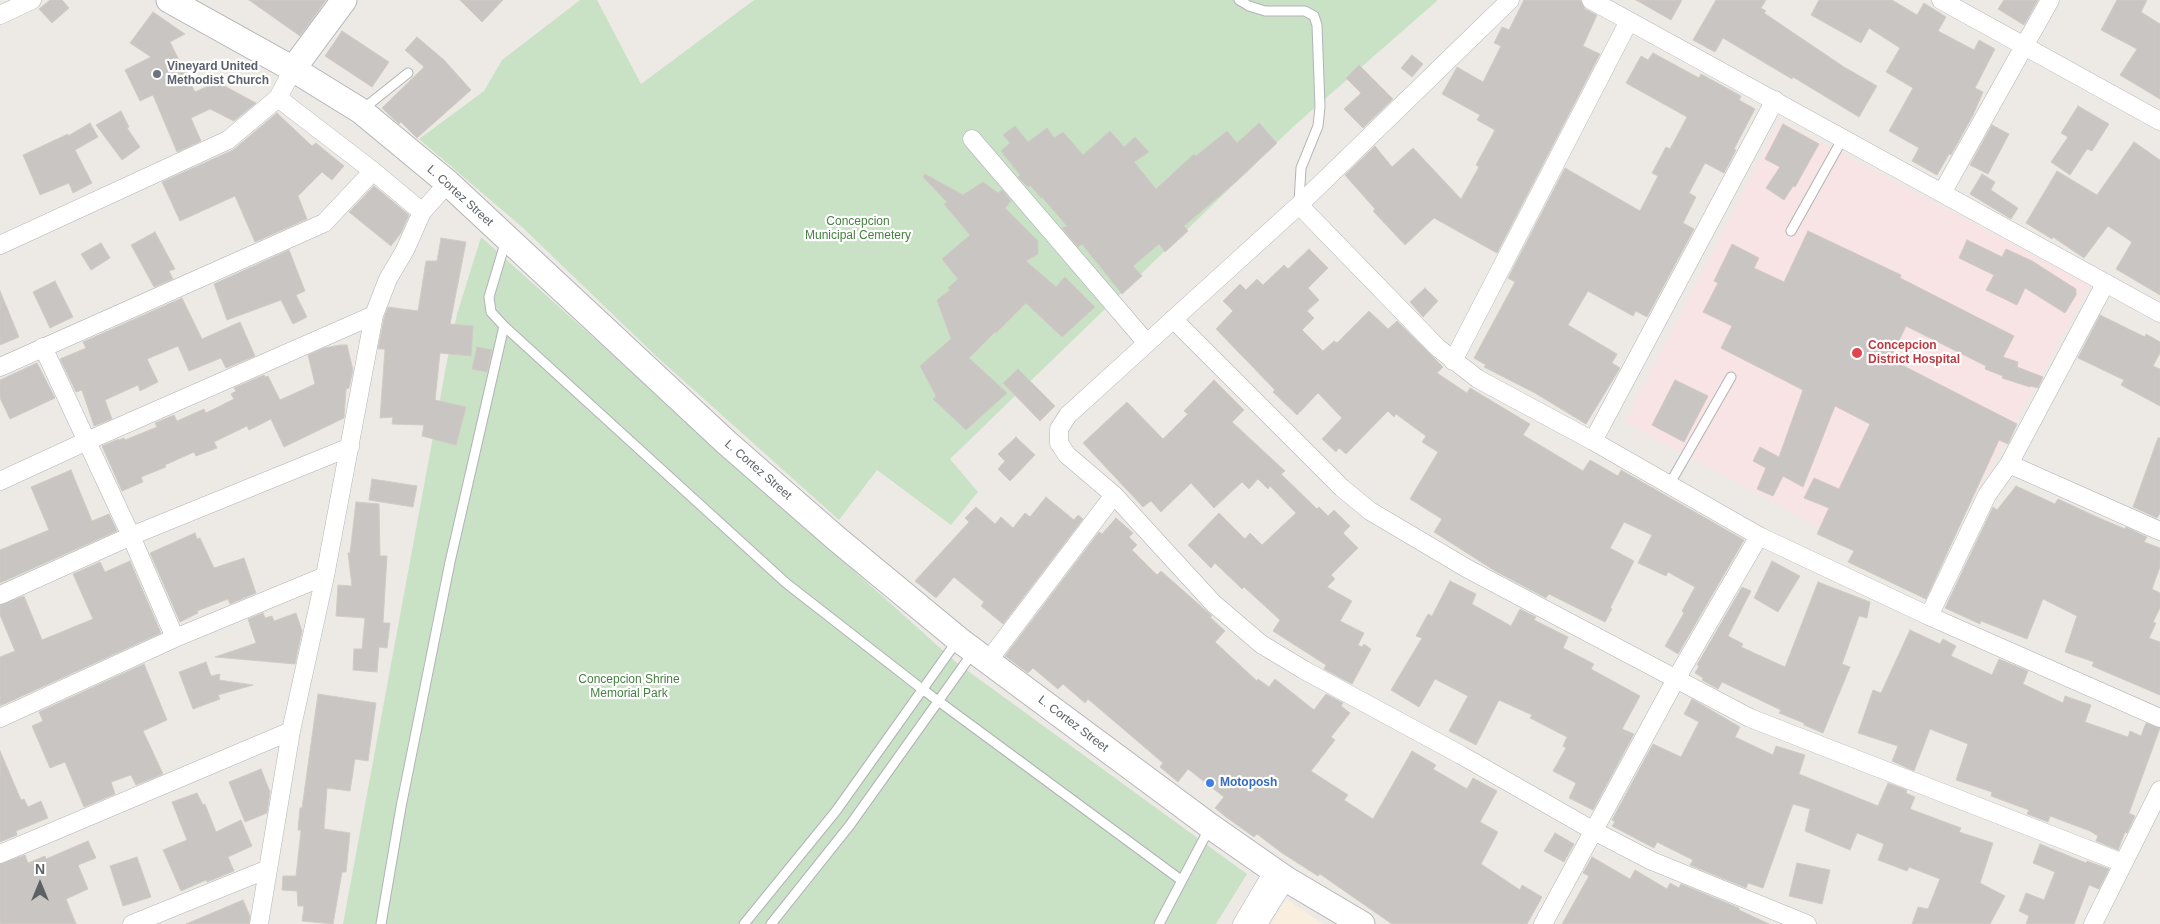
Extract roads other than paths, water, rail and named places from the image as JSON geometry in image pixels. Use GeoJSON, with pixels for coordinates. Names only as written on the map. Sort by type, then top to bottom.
{"type":"FeatureCollection","features":[{"type":"Feature","properties":{"kind":"main road","name":"L. Cortez Street"},"geometry":{"type":"LineString","coordinates":[[169,0],[293,69],[360,111],[448,184],[727,443],[837,538],[973,650],[1210,826],[1280,875],[1362,924]]}},
{"type":"Feature","properties":{"kind":"main road"},"geometry":{"type":"LineString","coordinates":[[293,69],[344,0]]}},
{"type":"Feature","properties":{"kind":"street"},"geometry":{"type":"LineString","coordinates":[[0,15],[32,0]]}},
{"type":"Feature","properties":{"kind":"street"},"geometry":{"type":"LineString","coordinates":[[1510,0],[1299,205],[1146,342],[1068,415],[1059,429],[1059,443],[1067,455],[1114,495],[1213,603],[1261,644],[1304,670],[1461,755],[1594,832],[1652,861],[1807,924]]}},
{"type":"Feature","properties":{"kind":"street"},"geometry":{"type":"LineString","coordinates":[[1591,0],[2160,313]]}},
{"type":"Feature","properties":{"kind":"street"},"geometry":{"type":"LineString","coordinates":[[1941,0],[2160,121]]}},
{"type":"Feature","properties":{"kind":"street"},"geometry":{"type":"LineString","coordinates":[[1942,193],[2050,0]]}},
{"type":"Feature","properties":{"kind":"street"},"geometry":{"type":"LineString","coordinates":[[1453,361],[1629,21]]}},
{"type":"Feature","properties":{"kind":"street"},"geometry":{"type":"LineString","coordinates":[[0,246],[228,140],[278,98],[293,69]]}},
{"type":"Feature","properties":{"kind":"street"},"geometry":{"type":"LineString","coordinates":[[278,98],[373,171],[422,212]]}},
{"type":"Feature","properties":{"kind":"street"},"geometry":{"type":"LineString","coordinates":[[1593,441],[1775,100]]}},
{"type":"Feature","properties":{"kind":"street"},"geometry":{"type":"LineString","coordinates":[[972,139],[1146,342]]}},
{"type":"Feature","properties":{"kind":"street"},"geometry":{"type":"LineString","coordinates":[[0,367],[43,346],[324,223],[373,171]]}},
{"type":"Feature","properties":{"kind":"street"},"geometry":{"type":"LineString","coordinates":[[260,924],[268,869],[280,810],[291,731],[325,576],[374,315],[388,279],[422,212],[448,184]]}},
{"type":"Feature","properties":{"kind":"street"},"geometry":{"type":"LineString","coordinates":[[1299,205],[1438,348],[1478,379],[1593,441],[1759,536],[1929,616],[2160,718]]}},
{"type":"Feature","properties":{"kind":"street"},"geometry":{"type":"LineString","coordinates":[[1929,616],[1987,495],[2009,464],[2105,284]]}},
{"type":"Feature","properties":{"kind":"street"},"geometry":{"type":"LineString","coordinates":[[0,481],[374,315]]}},
{"type":"Feature","properties":{"kind":"street"},"geometry":{"type":"LineString","coordinates":[[1173,319],[1293,442],[1342,488],[1370,511],[1468,569],[1750,718],[2123,862]]}},
{"type":"Feature","properties":{"kind":"street"},"geometry":{"type":"LineString","coordinates":[[43,346],[131,536],[174,638]]}},
{"type":"Feature","properties":{"kind":"street"},"geometry":{"type":"LineString","coordinates":[[0,595],[131,536],[350,447]]}},
{"type":"Feature","properties":{"kind":"street"},"geometry":{"type":"LineString","coordinates":[[2009,464],[2160,531]]}},
{"type":"Feature","properties":{"kind":"street"},"geometry":{"type":"LineString","coordinates":[[973,650],[1114,495]]}},
{"type":"Feature","properties":{"kind":"street"},"geometry":{"type":"LineString","coordinates":[[1543,924],[1676,679],[1759,536]]}},
{"type":"Feature","properties":{"kind":"street"},"geometry":{"type":"LineString","coordinates":[[0,718],[174,638],[325,576]]}},
{"type":"Feature","properties":{"kind":"street"},"geometry":{"type":"LineString","coordinates":[[0,854],[291,731]]}},
{"type":"Feature","properties":{"kind":"street"},"geometry":{"type":"LineString","coordinates":[[2092,924],[2160,790]]}},
{"type":"Feature","properties":{"kind":"street"},"geometry":{"type":"LineString","coordinates":[[132,924],[268,869]]}},
{"type":"Feature","properties":{"kind":"street"},"geometry":{"type":"LineString","coordinates":[[1242,924],[1280,875]]}},
{"type":"Feature","properties":{"kind":"street"},"geometry":{"type":"LineString","coordinates":[[1258,924],[1280,875]]}},
{"type":"Feature","properties":{"kind":"lane"},"geometry":{"type":"LineString","coordinates":[[1239,0],[1249,6],[1266,11],[1305,11],[1314,16],[1317,25],[1320,107],[1318,126],[1301,168],[1299,205]]}},
{"type":"Feature","properties":{"kind":"lane"},"geometry":{"type":"LineString","coordinates":[[360,111],[408,73]]}},
{"type":"Feature","properties":{"kind":"lane"},"geometry":{"type":"LineString","coordinates":[[1791,232],[1843,138]]}},
{"type":"Feature","properties":{"kind":"lane"},"geometry":{"type":"LineString","coordinates":[[507,238],[489,297],[491,312],[504,326],[786,583],[937,701],[1182,880]]}},
{"type":"Feature","properties":{"kind":"lane"},"geometry":{"type":"LineString","coordinates":[[381,924],[401,807],[450,562],[504,326]]}},
{"type":"Feature","properties":{"kind":"lane"},"geometry":{"type":"LineString","coordinates":[[1669,485],[1731,377]]}},
{"type":"Feature","properties":{"kind":"lane"},"geometry":{"type":"LineString","coordinates":[[744,924],[836,811],[922,689],[973,650]]}},
{"type":"Feature","properties":{"kind":"lane"},"geometry":{"type":"LineString","coordinates":[[771,924],[850,825],[973,650]]}},
{"type":"Feature","properties":{"kind":"lane"},"geometry":{"type":"LineString","coordinates":[[1159,924],[1210,826]]}},
{"type":"Feature","properties":{"kind":"place","name":"Vineyard United Methodist Church"},"geometry":{"type":"Point","coordinates":[157,74]}},
{"type":"Feature","properties":{"kind":"place","name":"Concepcion District Hospital"},"geometry":{"type":"Point","coordinates":[1857,353]}},
{"type":"Feature","properties":{"kind":"place","name":"Motoposh"},"geometry":{"type":"Point","coordinates":[1210,783]}},
{"type":"Feature","properties":{"kind":"park label","name":"Concepcion Municipal Cemetery"},"geometry":{"type":"Point","coordinates":[858,229]}},
{"type":"Feature","properties":{"kind":"park label","name":"Concepcion Shrine Memorial Park"},"geometry":{"type":"Point","coordinates":[629,687]}}]}
